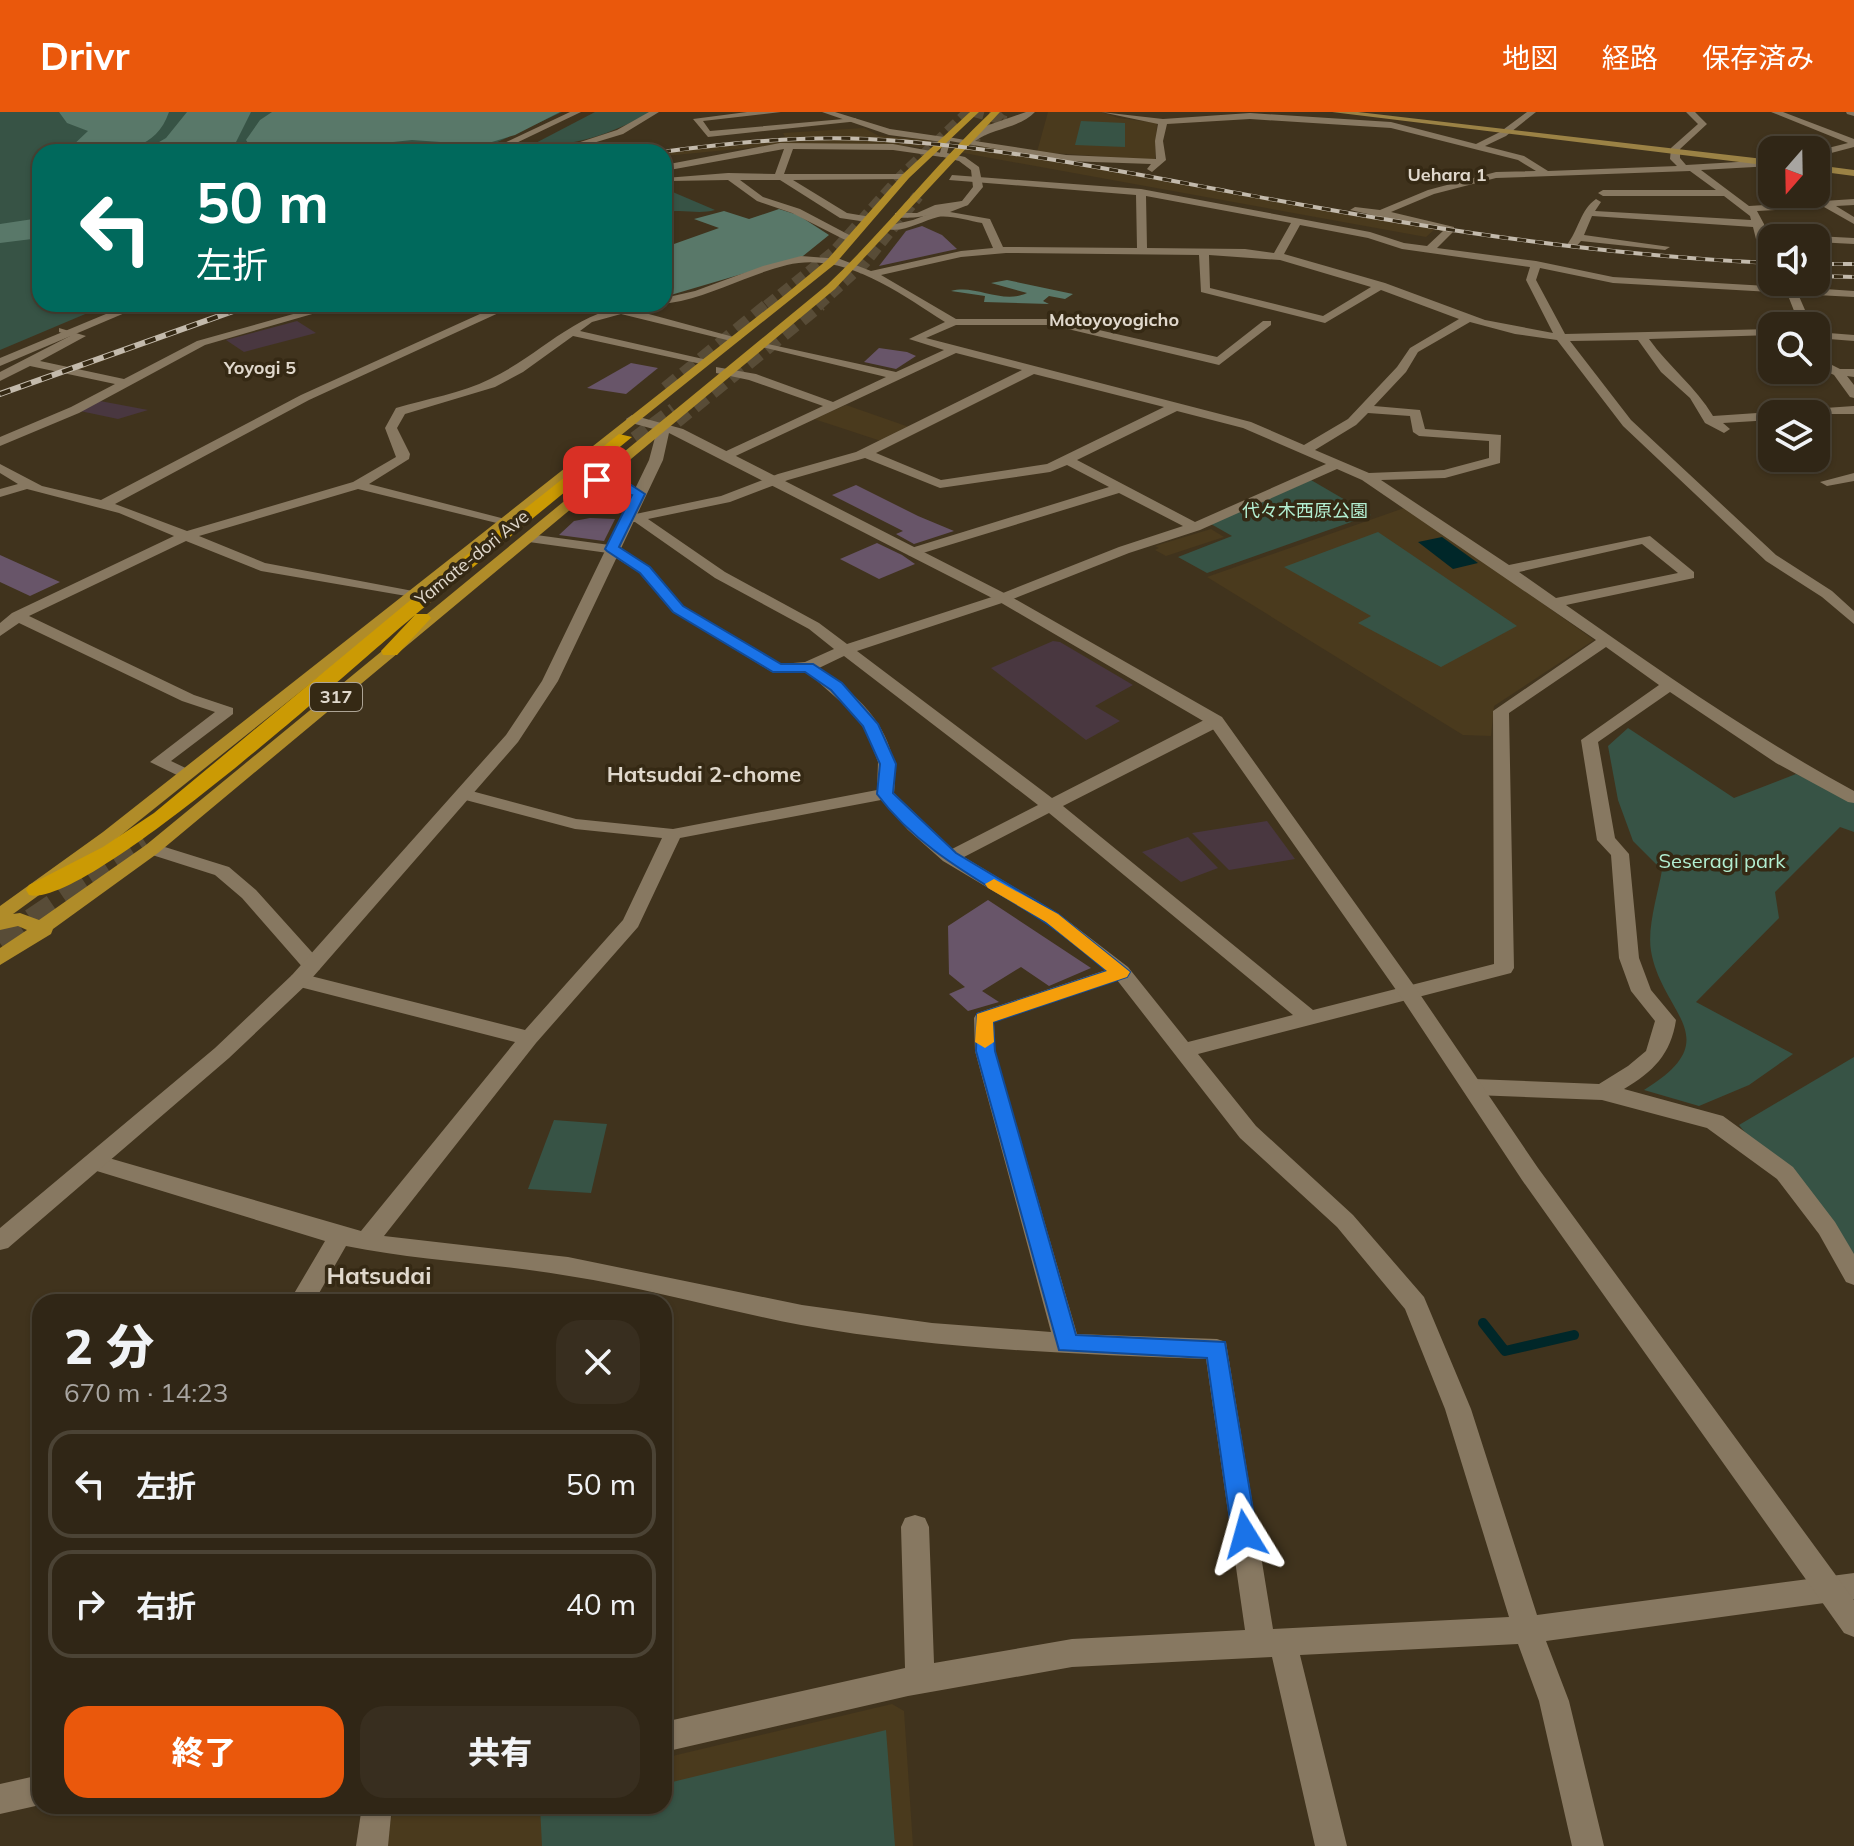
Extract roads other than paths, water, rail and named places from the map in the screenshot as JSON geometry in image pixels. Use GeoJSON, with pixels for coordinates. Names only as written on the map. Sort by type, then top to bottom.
{"type":"FeatureCollection","features":[{"type":"Feature","properties":{"kind":"highway"},"geometry":{"type":"LineString","coordinates":[[390,651],[477,567],[630,432]]}},
{"type":"Feature","properties":{"kind":"highway"},"geometry":{"type":"LineString","coordinates":[[37,890],[111,852],[162,818],[425,597],[630,432]]}},
{"type":"Feature","properties":{"kind":"main road","name":"317"},"geometry":{"type":"LineString","coordinates":[[926,149],[967,124],[975,112]]}},
{"type":"Feature","properties":{"kind":"main road"},"geometry":{"type":"LineString","coordinates":[[1336,112],[1506,130]]}},
{"type":"Feature","properties":{"kind":"main road"},"geometry":{"type":"LineString","coordinates":[[1364,112],[1758,160]]}},
{"type":"Feature","properties":{"kind":"main road"},"geometry":{"type":"LineString","coordinates":[[967,124],[992,113]]}},
{"type":"Feature","properties":{"kind":"main road"},"geometry":{"type":"LineString","coordinates":[[667,391],[673,395],[688,396],[758,347],[831,287],[853,268],[944,157],[992,113]]}},
{"type":"Feature","properties":{"kind":"main road","name":"Yamate-dori Ave"},"geometry":{"type":"LineString","coordinates":[[0,915],[37,890],[504,523],[630,432],[667,391],[831,262],[926,149]]}},
{"type":"Feature","properties":{"kind":"main road"},"geometry":{"type":"LineString","coordinates":[[1830,168],[1854,171]]}},
{"type":"Feature","properties":{"kind":"main road"},"geometry":{"type":"LineString","coordinates":[[766,314],[798,297],[814,284],[825,283],[831,287]]}},
{"type":"Feature","properties":{"kind":"main road","name":"Yamate-dori Ave"},"geometry":{"type":"LineString","coordinates":[[0,958],[44,930],[152,849],[664,426],[724,371]]}},
{"type":"Feature","properties":{"kind":"main road"},"geometry":{"type":"LineString","coordinates":[[0,924],[20,919],[44,930]]}},
{"type":"Feature","properties":{"kind":"street"},"geometry":{"type":"LineString","coordinates":[[507,144],[577,112]]}},
{"type":"Feature","properties":{"kind":"street"},"geometry":{"type":"LineString","coordinates":[[518,144],[585,112]]}},
{"type":"Feature","properties":{"kind":"street"},"geometry":{"type":"LineString","coordinates":[[580,144],[620,132],[655,112]]}},
{"type":"Feature","properties":{"kind":"street"},"geometry":{"type":"LineString","coordinates":[[777,112],[697,119],[708,134],[850,120],[868,112]]}},
{"type":"Feature","properties":{"kind":"street"},"geometry":{"type":"LineString","coordinates":[[826,112],[889,132],[948,138],[1066,158],[1159,162]]}},
{"type":"Feature","properties":{"kind":"street"},"geometry":{"type":"LineString","coordinates":[[967,143],[986,129],[1031,112]]}},
{"type":"Feature","properties":{"kind":"street"},"geometry":{"type":"LineString","coordinates":[[1105,112],[1163,122],[1249,114],[1379,123],[1521,158],[1546,174]]}},
{"type":"Feature","properties":{"kind":"street"},"geometry":{"type":"LineString","coordinates":[[1474,148],[1532,112]]}},
{"type":"Feature","properties":{"kind":"street"},"geometry":{"type":"LineString","coordinates":[[1690,112],[1703,124],[1676,150],[1675,159],[1749,209],[1758,226]]}},
{"type":"Feature","properties":{"kind":"street"},"geometry":{"type":"LineString","coordinates":[[1775,112],[1854,143]]}},
{"type":"Feature","properties":{"kind":"street"},"geometry":{"type":"LineString","coordinates":[[1147,173],[1159,162],[1163,122]]}},
{"type":"Feature","properties":{"kind":"street"},"geometry":{"type":"LineString","coordinates":[[1411,130],[1427,123]]}},
{"type":"Feature","properties":{"kind":"street"},"geometry":{"type":"LineString","coordinates":[[1431,137],[1455,126]]}},
{"type":"Feature","properties":{"kind":"street"},"geometry":{"type":"LineString","coordinates":[[944,157],[948,138]]}},
{"type":"Feature","properties":{"kind":"street"},"geometry":{"type":"LineString","coordinates":[[885,140],[926,149]]}},
{"type":"Feature","properties":{"kind":"street"},"geometry":{"type":"LineString","coordinates":[[1830,150],[1854,143]]}},
{"type":"Feature","properties":{"kind":"street"},"geometry":{"type":"LineString","coordinates":[[779,175],[789,146]]}},
{"type":"Feature","properties":{"kind":"street"},"geometry":{"type":"LineString","coordinates":[[672,166],[754,149],[789,146],[893,147],[972,165],[979,181]]}},
{"type":"Feature","properties":{"kind":"street"},"geometry":{"type":"LineString","coordinates":[[1385,214],[1384,211],[1408,200],[1485,176],[1758,164]]}},
{"type":"Feature","properties":{"kind":"street"},"geometry":{"type":"LineString","coordinates":[[1744,166],[1758,173]]}},
{"type":"Feature","properties":{"kind":"street"},"geometry":{"type":"LineString","coordinates":[[1575,174],[1603,193],[1728,193]]}},
{"type":"Feature","properties":{"kind":"street"},"geometry":{"type":"LineString","coordinates":[[779,175],[844,216],[867,219]]}},
{"type":"Feature","properties":{"kind":"street"},"geometry":{"type":"LineString","coordinates":[[728,176],[760,199],[796,211],[851,240]]}},
{"type":"Feature","properties":{"kind":"street"},"geometry":{"type":"LineString","coordinates":[[672,178],[906,176]]}},
{"type":"Feature","properties":{"kind":"street"},"geometry":{"type":"LineString","coordinates":[[952,178],[1141,192],[1429,250],[1536,264],[1613,280],[1758,287]]}},
{"type":"Feature","properties":{"kind":"street"},"geometry":{"type":"LineString","coordinates":[[888,227],[941,214],[965,203],[979,181]]}},
{"type":"Feature","properties":{"kind":"street"},"geometry":{"type":"LineString","coordinates":[[1141,192],[1142,252]]}},
{"type":"Feature","properties":{"kind":"street"},"geometry":{"type":"LineString","coordinates":[[1603,193],[1587,213],[1576,242],[1665,247]]}},
{"type":"Feature","properties":{"kind":"street"},"geometry":{"type":"LineString","coordinates":[[1830,204],[1854,202]]}},
{"type":"Feature","properties":{"kind":"street"},"geometry":{"type":"LineString","coordinates":[[899,215],[918,216],[938,207],[965,203]]}},
{"type":"Feature","properties":{"kind":"street"},"geometry":{"type":"LineString","coordinates":[[1830,206],[1854,221]]}},
{"type":"Feature","properties":{"kind":"street"},"geometry":{"type":"LineString","coordinates":[[1749,209],[1764,208]]}},
{"type":"Feature","properties":{"kind":"street"},"geometry":{"type":"LineString","coordinates":[[1355,210],[1450,229],[1429,250]]}},
{"type":"Feature","properties":{"kind":"street"},"geometry":{"type":"LineString","coordinates":[[1587,213],[1758,230]]}},
{"type":"Feature","properties":{"kind":"street"},"geometry":{"type":"LineString","coordinates":[[941,214],[986,221],[1000,251]]}},
{"type":"Feature","properties":{"kind":"street"},"geometry":{"type":"LineString","coordinates":[[1278,255],[1297,222]]}},
{"type":"Feature","properties":{"kind":"street"},"geometry":{"type":"LineString","coordinates":[[1830,240],[1854,241]]}},
{"type":"Feature","properties":{"kind":"street"},"geometry":{"type":"LineString","coordinates":[[871,274],[952,256],[1000,251],[1278,255],[1381,285],[1469,318],[1517,332],[1560,336],[1758,332]]}},
{"type":"Feature","properties":{"kind":"street"},"geometry":{"type":"LineString","coordinates":[[1204,253],[1205,290],[1325,320],[1381,285]]}},
{"type":"Feature","properties":{"kind":"street"},"geometry":{"type":"LineString","coordinates":[[672,299],[802,259],[831,262],[871,274],[954,322]]}},
{"type":"Feature","properties":{"kind":"street"},"geometry":{"type":"LineString","coordinates":[[1536,264],[1531,280],[1560,336],[1627,423],[1771,558],[1827,594],[1854,619]]}},
{"type":"Feature","properties":{"kind":"street"},"geometry":{"type":"LineString","coordinates":[[1830,282],[1854,282]]}},
{"type":"Feature","properties":{"kind":"street"},"geometry":{"type":"LineString","coordinates":[[1830,292],[1854,294]]}},
{"type":"Feature","properties":{"kind":"street"},"geometry":{"type":"LineString","coordinates":[[0,362],[107,312]]}},
{"type":"Feature","properties":{"kind":"street"},"geometry":{"type":"LineString","coordinates":[[0,356],[119,312]]}},
{"type":"Feature","properties":{"kind":"street"},"geometry":{"type":"LineString","coordinates":[[0,442],[75,410],[122,382],[201,343],[312,312]]}},
{"type":"Feature","properties":{"kind":"street"},"geometry":{"type":"LineString","coordinates":[[104,504],[284,406],[367,366],[493,312]]}},
{"type":"Feature","properties":{"kind":"street"},"geometry":{"type":"LineString","coordinates":[[0,631],[17,616],[188,535],[358,485],[402,459],[403,454],[391,428],[400,411],[498,381],[588,320],[614,312]]}},
{"type":"Feature","properties":{"kind":"street"},"geometry":{"type":"LineString","coordinates":[[628,312],[735,339]]}},
{"type":"Feature","properties":{"kind":"street"},"geometry":{"type":"LineString","coordinates":[[1303,451],[1352,422],[1414,350],[1469,318]]}},
{"type":"Feature","properties":{"kind":"street"},"geometry":{"type":"LineString","coordinates":[[1267,323],[1219,361],[1051,322],[954,322],[915,339],[1247,425],[1367,477],[1782,759],[1854,798]]}},
{"type":"Feature","properties":{"kind":"street"},"geometry":{"type":"LineString","coordinates":[[0,377],[78,338],[68,331]]}},
{"type":"Feature","properties":{"kind":"street"},"geometry":{"type":"LineString","coordinates":[[570,332],[706,361]]}},
{"type":"Feature","properties":{"kind":"street"},"geometry":{"type":"LineString","coordinates":[[1641,336],[1665,369],[1695,396],[1709,420],[1724,429]]}},
{"type":"Feature","properties":{"kind":"street"},"geometry":{"type":"LineString","coordinates":[[1830,336],[1854,338]]}},
{"type":"Feature","properties":{"kind":"street"},"geometry":{"type":"LineString","coordinates":[[758,347],[900,377]]}},
{"type":"Feature","properties":{"kind":"street"},"geometry":{"type":"LineString","coordinates":[[727,456],[954,350]]}},
{"type":"Feature","properties":{"kind":"street"},"geometry":{"type":"LineString","coordinates":[[30,363],[122,382]]}},
{"type":"Feature","properties":{"kind":"street"},"geometry":{"type":"LineString","coordinates":[[1830,368],[1854,373]]}},
{"type":"Feature","properties":{"kind":"street"},"geometry":{"type":"LineString","coordinates":[[724,371],[834,406]]}},
{"type":"Feature","properties":{"kind":"street"},"geometry":{"type":"LineString","coordinates":[[634,520],[725,499],[865,453],[1030,371]]}},
{"type":"Feature","properties":{"kind":"street"},"geometry":{"type":"LineString","coordinates":[[1838,372],[1854,394]]}},
{"type":"Feature","properties":{"kind":"street"},"geometry":{"type":"LineString","coordinates":[[865,453],[940,484],[1057,467],[1176,406]]}},
{"type":"Feature","properties":{"kind":"street"},"geometry":{"type":"LineString","coordinates":[[1366,409],[1416,413],[1419,432],[1496,438],[1495,460],[1445,474],[1367,477]]}},
{"type":"Feature","properties":{"kind":"street"},"geometry":{"type":"LineString","coordinates":[[1830,412],[1854,410]]}},
{"type":"Feature","properties":{"kind":"street"},"geometry":{"type":"LineString","coordinates":[[1709,420],[1758,417]]}},
{"type":"Feature","properties":{"kind":"street"},"geometry":{"type":"LineString","coordinates":[[630,432],[664,426],[727,456],[1003,598],[1216,721],[1474,1087],[1548,1199],[1842,1587],[1854,1623]]}},
{"type":"Feature","properties":{"kind":"street"},"geometry":{"type":"LineString","coordinates":[[0,1241],[222,1053],[305,972],[512,738],[550,681],[612,549],[634,520],[639,494],[660,450],[664,426]]}},
{"type":"Feature","properties":{"kind":"street"},"geometry":{"type":"LineString","coordinates":[[1069,461],[1195,527]]}},
{"type":"Feature","properties":{"kind":"street"},"geometry":{"type":"LineString","coordinates":[[529,538],[612,549],[645,570],[678,609],[778,669],[808,667],[844,650],[1003,598],[1124,550],[1195,527],[1335,465]]}},
{"type":"Feature","properties":{"kind":"street"},"geometry":{"type":"LineString","coordinates":[[0,468],[27,485],[104,504],[188,535],[261,567],[413,595]]}},
{"type":"Feature","properties":{"kind":"street"},"geometry":{"type":"LineString","coordinates":[[1827,482],[1854,477]]}},
{"type":"Feature","properties":{"kind":"street"},"geometry":{"type":"LineString","coordinates":[[597,480],[624,486],[639,494]]}},
{"type":"Feature","properties":{"kind":"street"},"geometry":{"type":"LineString","coordinates":[[0,493],[27,485]]}},
{"type":"Feature","properties":{"kind":"street"},"geometry":{"type":"LineString","coordinates":[[358,485],[504,523]]}},
{"type":"Feature","properties":{"kind":"street"},"geometry":{"type":"LineString","coordinates":[[913,552],[1120,488]]}},
{"type":"Feature","properties":{"kind":"street"},"geometry":{"type":"LineString","coordinates":[[634,520],[720,575],[814,626],[1050,805],[1308,1017]]}},
{"type":"Feature","properties":{"kind":"street"},"geometry":{"type":"LineString","coordinates":[[1507,570],[1645,539],[1689,575],[1553,603]]}},
{"type":"Feature","properties":{"kind":"street"},"geometry":{"type":"LineString","coordinates":[[17,616],[188,698],[227,711],[159,762],[187,773]]}},
{"type":"Feature","properties":{"kind":"street"},"geometry":{"type":"LineString","coordinates":[[1185,1050],[1504,968],[1501,711],[1605,641]]}},
{"type":"Feature","properties":{"kind":"street"},"geometry":{"type":"LineString","coordinates":[[808,667],[836,686],[870,724],[888,764],[885,794],[914,826],[950,857],[1052,918],[1121,972],[1248,1132],[1345,1221],[1415,1304],[1458,1409],[1527,1630],[1554,1701],[1588,1846]]}},
{"type":"Feature","properties":{"kind":"street"},"geometry":{"type":"LineString","coordinates":[[1602,1092],[1654,1057],[1664,1040],[1666,1020],[1641,991],[1633,967],[1625,933],[1620,854],[1606,840],[1589,740],[1670,685]]}},
{"type":"Feature","properties":{"kind":"street"},"geometry":{"type":"LineString","coordinates":[[950,857],[1216,721]]}},
{"type":"Feature","properties":{"kind":"street"},"geometry":{"type":"LineString","coordinates":[[464,794],[575,824],[673,834],[885,794]]}},
{"type":"Feature","properties":{"kind":"street"},"geometry":{"type":"LineString","coordinates":[[366,1242],[529,1038],[631,923],[673,834]]}},
{"type":"Feature","properties":{"kind":"street"},"geometry":{"type":"LineString","coordinates":[[152,849],[222,871],[249,894],[305,972],[529,1038]]}},
{"type":"Feature","properties":{"kind":"street"},"geometry":{"type":"LineString","coordinates":[[1067,1344],[985,1051],[984,1018],[1121,972]]}},
{"type":"Feature","properties":{"kind":"street"},"geometry":{"type":"LineString","coordinates":[[1474,1087],[1602,1092],[1715,1122],[1785,1173],[1827,1228],[1854,1275]]}},
{"type":"Feature","properties":{"kind":"street"},"geometry":{"type":"LineString","coordinates":[[95,1162],[366,1242],[568,1266],[802,1315],[932,1333],[1067,1344],[1217,1349],[1272,1643],[1331,1846]]}},
{"type":"Feature","properties":{"kind":"street"},"geometry":{"type":"LineString","coordinates":[[306,1294],[340,1236]]}},
{"type":"Feature","properties":{"kind":"street"},"geometry":{"type":"LineString","coordinates":[[915,1527],[920,1680]]}},
{"type":"Feature","properties":{"kind":"street"},"geometry":{"type":"LineString","coordinates":[[672,1735],[920,1680],[1072,1653],[1527,1630],[1842,1587]]}},
{"type":"Feature","properties":{"kind":"street"},"geometry":{"type":"LineString","coordinates":[[0,1799],[32,1792]]}},
{"type":"Feature","properties":{"kind":"street"},"geometry":{"type":"LineString","coordinates":[[372,1846],[376,1814]]}},
{"type":"Feature","properties":{"kind":"water"},"geometry":{"type":"Polygon","coordinates":[[[1442,537],[1478,563],[1453,569],[1418,542],[1442,537]]]}},
{"type":"Feature","properties":{"kind":"waterway"},"geometry":{"type":"LineString","coordinates":[[1483,1323],[1505,1351],[1574,1335]]}},
{"type":"Feature","properties":{"kind":"tunnel"},"geometry":{"type":"LineString","coordinates":[[767,306],[835,251],[900,178],[969,112]]}},
{"type":"Feature","properties":{"kind":"tunnel"},"geometry":{"type":"LineString","coordinates":[[974,112],[1006,121]]}},
{"type":"Feature","properties":{"kind":"tunnel"},"geometry":{"type":"LineString","coordinates":[[968,144],[1001,112]]}},
{"type":"Feature","properties":{"kind":"tunnel"},"geometry":{"type":"LineString","coordinates":[[817,306],[865,262],[918,196]]}},
{"type":"Feature","properties":{"kind":"tunnel"},"geometry":{"type":"LineString","coordinates":[[666,389],[770,304]]}},
{"type":"Feature","properties":{"kind":"tunnel"},"geometry":{"type":"LineString","coordinates":[[676,421],[820,304]]}},
{"type":"Feature","properties":{"kind":"tunnel"},"geometry":{"type":"LineString","coordinates":[[635,439],[674,410]]}},
{"type":"Feature","properties":{"kind":"tunnel"},"geometry":{"type":"LineString","coordinates":[[93,880],[147,845]]}},
{"type":"Feature","properties":{"kind":"tunnel"},"geometry":{"type":"LineString","coordinates":[[0,943],[93,880]]}},
{"type":"Feature","properties":{"kind":"railway"},"geometry":{"type":"LineString","coordinates":[[672,151],[815,138],[974,148],[1471,233],[1591,249],[1758,262]]}},
{"type":"Feature","properties":{"kind":"railway"},"geometry":{"type":"LineString","coordinates":[[1830,264],[1854,264]]}},
{"type":"Feature","properties":{"kind":"railway"},"geometry":{"type":"LineString","coordinates":[[1830,276],[1854,277]]}},
{"type":"Feature","properties":{"kind":"railway"},"geometry":{"type":"LineString","coordinates":[[0,394],[231,312]]}},
{"type":"Feature","properties":{"kind":"district","name":"Uehara 1"},"geometry":{"type":"Point","coordinates":[1447,175]}},
{"type":"Feature","properties":{"kind":"district","name":"Motoyoyogicho"},"geometry":{"type":"Point","coordinates":[1114,320]}},
{"type":"Feature","properties":{"kind":"district","name":"Yoyogi 5"},"geometry":{"type":"Point","coordinates":[260,368]}},
{"type":"Feature","properties":{"kind":"district","name":"Hatsudai 2-chome"},"geometry":{"type":"Point","coordinates":[704,774]}},
{"type":"Feature","properties":{"kind":"district","name":"Hatsudai"},"geometry":{"type":"Point","coordinates":[379,1276]}},
{"type":"Feature","properties":{"kind":"park label","name":"代々木西原公園"},"geometry":{"type":"Point","coordinates":[1305,511]}},
{"type":"Feature","properties":{"kind":"park label","name":"Seseragi park"},"geometry":{"type":"Point","coordinates":[1722,861]}}]}
